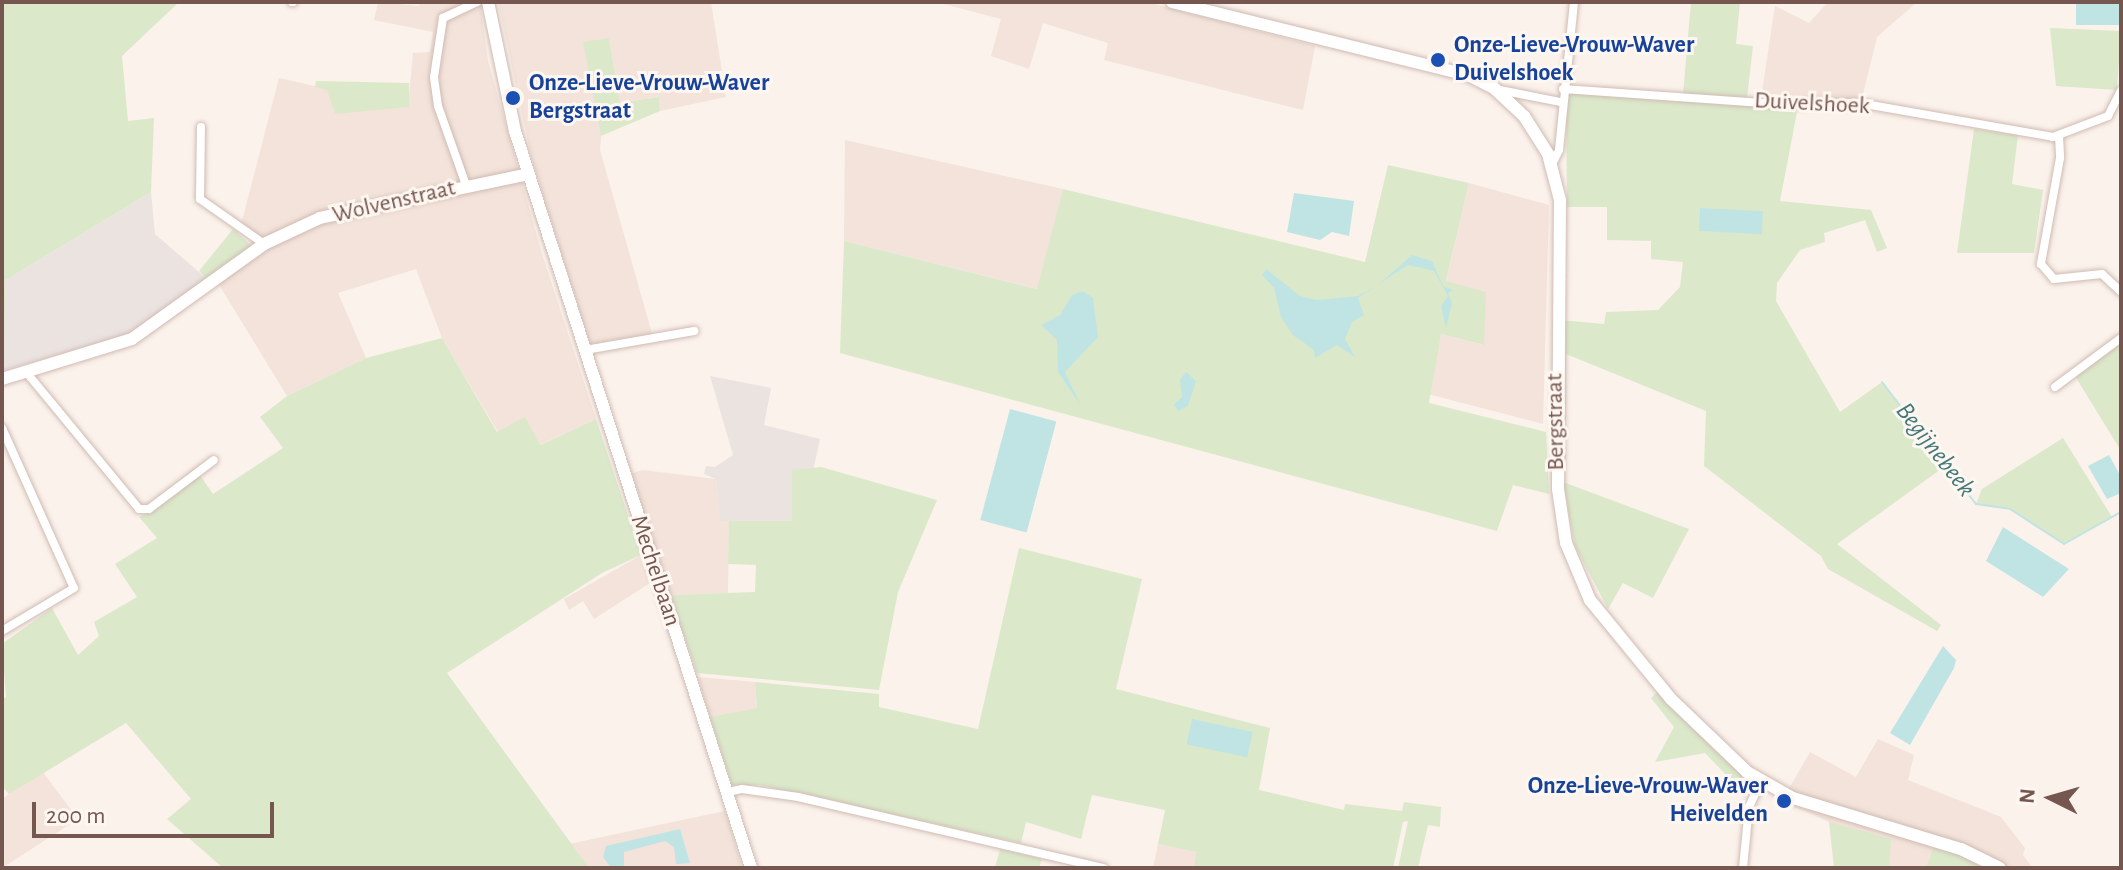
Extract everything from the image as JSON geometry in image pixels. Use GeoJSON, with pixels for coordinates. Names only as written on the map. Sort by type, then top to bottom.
{"type":"FeatureCollection","features":[{"type":"Feature","properties":{"kind":"street"},"geometry":{"type":"LineString","coordinates":[[466,185],[434,77],[443,18],[477,2]]}},
{"type":"Feature","properties":{"kind":"street","name":"Mechelbaan"},"geometry":{"type":"LineString","coordinates":[[488,2],[528,174],[751,868]]}},
{"type":"Feature","properties":{"kind":"street","name":"Bergstraat"},"geometry":{"type":"LineString","coordinates":[[1172,2],[1460,73],[1495,89],[1534,128],[1552,164],[1560,216],[1556,458],[1561,517],[1571,557],[1610,629],[1719,748],[1761,781],[1793,798],[1961,849],[2000,868]]}},
{"type":"Feature","properties":{"kind":"street"},"geometry":{"type":"LineString","coordinates":[[1552,164],[1559,150],[1560,102],[1574,2]]}},
{"type":"Feature","properties":{"kind":"street"},"geometry":{"type":"LineString","coordinates":[[1495,89],[1560,102]]}},
{"type":"Feature","properties":{"kind":"street","name":"Duivelshoek"},"geometry":{"type":"LineString","coordinates":[[1563,89],[1780,104],[1859,103],[2059,136]]}},
{"type":"Feature","properties":{"kind":"street"},"geometry":{"type":"LineString","coordinates":[[2121,91],[2108,116],[2059,136],[2060,158],[2041,264],[2054,279],[2102,274],[2121,292]]}},
{"type":"Feature","properties":{"kind":"street"},"geometry":{"type":"LineString","coordinates":[[201,127],[200,199],[264,244]]}},
{"type":"Feature","properties":{"kind":"street","name":"Wolvenstraat"},"geometry":{"type":"LineString","coordinates":[[2,379],[102,352],[149,329],[264,244],[335,214],[528,174]]}},
{"type":"Feature","properties":{"kind":"street"},"geometry":{"type":"LineString","coordinates":[[585,350],[694,331]]}},
{"type":"Feature","properties":{"kind":"street"},"geometry":{"type":"LineString","coordinates":[[2055,387],[2121,338]]}},
{"type":"Feature","properties":{"kind":"street"},"geometry":{"type":"LineString","coordinates":[[27,373],[139,509],[149,509],[214,460]]}},
{"type":"Feature","properties":{"kind":"street"},"geometry":{"type":"LineString","coordinates":[[2,428],[74,588],[2,631]]}},
{"type":"Feature","properties":{"kind":"street"},"geometry":{"type":"LineString","coordinates":[[1743,868],[1749,807],[1761,781]]}},
{"type":"Feature","properties":{"kind":"street"},"geometry":{"type":"LineString","coordinates":[[727,792],[742,789],[798,797],[1104,868]]}},
{"type":"Feature","properties":{"kind":"shaded area"},"geometry":{"type":"Polygon","coordinates":[[[378,2],[419,6],[420,2],[480,2],[488,61],[542,254],[596,419],[539,445],[498,432],[442,338],[416,269],[338,293],[366,358],[287,396],[218,283],[268,250],[241,225],[279,78],[408,107],[413,53],[430,52],[433,32],[374,20],[378,2]]]}},
{"type":"Feature","properties":{"kind":"shaded area"},"geometry":{"type":"Polygon","coordinates":[[[498,2],[711,2],[726,97],[660,111],[659,97],[620,103],[609,38],[600,150],[653,337],[591,347],[531,156],[498,2]]]}},
{"type":"Feature","properties":{"kind":"shaded area"},"geometry":{"type":"Polygon","coordinates":[[[936,2],[1147,2],[1315,46],[1303,110],[1104,60],[1108,43],[1043,23],[1029,69],[991,56],[1001,19],[936,2]]]}},
{"type":"Feature","properties":{"kind":"shaded area"},"geometry":{"type":"Polygon","coordinates":[[[1828,2],[1917,2],[1877,37],[1862,98],[1761,98],[1775,6],[1809,23],[1828,2]]]}},
{"type":"Feature","properties":{"kind":"shaded area"},"geometry":{"type":"Polygon","coordinates":[[[845,140],[1063,189],[1038,289],[844,241],[845,140]]]}},
{"type":"Feature","properties":{"kind":"shaded area"},"geometry":{"type":"Polygon","coordinates":[[[1469,183],[1549,205],[1543,424],[1428,394],[1441,334],[1483,345],[1446,282],[1469,183]]]}},
{"type":"Feature","properties":{"kind":"shaded area"},"geometry":{"type":"Polygon","coordinates":[[[151,192],[155,234],[207,279],[126,335],[2,371],[6,280],[151,192]]]}},
{"type":"Feature","properties":{"kind":"shaded area"},"geometry":{"type":"Polygon","coordinates":[[[710,376],[771,388],[764,425],[820,439],[813,471],[792,470],[792,521],[720,521],[716,479],[704,474],[706,466],[715,467],[733,455],[710,376]]]}},
{"type":"Feature","properties":{"kind":"shaded area"},"geometry":{"type":"Polygon","coordinates":[[[643,470],[716,479],[720,520],[729,521],[728,593],[670,595],[632,473],[643,470]]]}},
{"type":"Feature","properties":{"kind":"shaded area"},"geometry":{"type":"Polygon","coordinates":[[[641,555],[650,583],[594,619],[583,601],[569,610],[564,599],[641,555]]]}},
{"type":"Feature","properties":{"kind":"shaded area"},"geometry":{"type":"Polygon","coordinates":[[[698,677],[755,682],[757,709],[710,717],[698,677]]]}},
{"type":"Feature","properties":{"kind":"shaded area"},"geometry":{"type":"Polygon","coordinates":[[[1878,739],[1914,755],[1908,780],[2001,817],[2025,848],[2023,855],[2033,868],[1976,868],[1979,863],[1935,846],[1926,868],[1889,868],[1829,822],[1782,801],[1810,752],[1856,777],[1878,739]]]}},
{"type":"Feature","properties":{"kind":"shaded area"},"geometry":{"type":"Polygon","coordinates":[[[42,771],[78,819],[2,868],[2,799],[42,771]]]}},
{"type":"Feature","properties":{"kind":"shaded area"},"geometry":{"type":"Polygon","coordinates":[[[725,811],[742,868],[589,868],[569,844],[725,811]]]}},
{"type":"Feature","properties":{"kind":"shaded area"},"geometry":{"type":"Polygon","coordinates":[[[1158,844],[1197,852],[1194,868],[1153,868],[1158,844]]]}},
{"type":"Feature","properties":{"kind":"green space"},"geometry":{"type":"Polygon","coordinates":[[[2,2],[179,2],[122,56],[128,121],[154,118],[151,192],[6,280],[4,343],[2,2]]]}},
{"type":"Feature","properties":{"kind":"green space"},"geometry":{"type":"Polygon","coordinates":[[[1691,2],[1740,2],[1736,44],[1753,46],[1747,98],[1683,94],[1691,2]]]}},
{"type":"Feature","properties":{"kind":"green space"},"geometry":{"type":"Polygon","coordinates":[[[2050,28],[2121,31],[2117,90],[2056,86],[2050,28]]]}},
{"type":"Feature","properties":{"kind":"green space"},"geometry":{"type":"Polygon","coordinates":[[[609,38],[620,103],[659,97],[660,111],[601,136],[583,42],[609,38]]]}},
{"type":"Feature","properties":{"kind":"green space"},"geometry":{"type":"Polygon","coordinates":[[[316,81],[409,83],[409,107],[335,114],[327,90],[315,87],[316,81]]]}},
{"type":"Feature","properties":{"kind":"green space"},"geometry":{"type":"Polygon","coordinates":[[[1566,95],[1798,107],[1780,201],[1871,210],[1887,248],[1877,252],[1865,220],[1824,233],[1825,242],[1800,250],[1777,283],[1776,301],[1840,412],[1882,382],[1944,467],[1837,544],[1941,625],[1937,631],[1828,569],[1821,556],[1704,466],[1706,411],[1566,354],[1566,461],[1557,461],[1559,320],[1604,324],[1606,312],[1658,310],[1680,287],[1683,262],[1651,259],[1651,241],[1607,240],[1607,207],[1567,207],[1566,95]]]}},
{"type":"Feature","properties":{"kind":"green space"},"geometry":{"type":"Polygon","coordinates":[[[1974,129],[2018,135],[2012,184],[2043,190],[2034,253],[1957,253],[1974,129]]]}},
{"type":"Feature","properties":{"kind":"green space"},"geometry":{"type":"Polygon","coordinates":[[[1388,165],[1469,183],[1446,281],[1486,292],[1484,345],[1441,334],[1429,403],[1546,432],[1549,494],[1513,485],[1497,531],[840,353],[844,241],[1037,289],[1063,189],[1365,262],[1388,165]]]}},
{"type":"Feature","properties":{"kind":"green space"},"geometry":{"type":"Polygon","coordinates":[[[233,229],[252,246],[207,279],[199,271],[233,229]]]}},
{"type":"Feature","properties":{"kind":"green space"},"geometry":{"type":"Polygon","coordinates":[[[442,338],[497,432],[525,417],[540,445],[596,419],[641,555],[602,573],[447,673],[589,868],[223,868],[167,819],[191,799],[126,723],[9,794],[2,786],[2,700],[6,697],[2,644],[52,608],[78,655],[99,636],[94,622],[137,597],[115,564],[157,538],[139,517],[156,509],[152,502],[195,468],[213,494],[283,448],[260,417],[287,396],[366,358],[442,338]]]}},
{"type":"Feature","properties":{"kind":"green space"},"geometry":{"type":"Polygon","coordinates":[[[2121,342],[2121,451],[2075,376],[2121,342]]]}},
{"type":"Feature","properties":{"kind":"green space"},"geometry":{"type":"Polygon","coordinates":[[[2063,438],[2112,517],[2064,544],[2010,509],[1976,504],[1982,489],[2063,438]]]}},
{"type":"Feature","properties":{"kind":"green space"},"geometry":{"type":"Polygon","coordinates":[[[821,467],[937,500],[898,592],[879,690],[697,673],[670,595],[755,592],[756,565],[728,564],[729,521],[792,521],[792,470],[821,467]]]}},
{"type":"Feature","properties":{"kind":"green space"},"geometry":{"type":"Polygon","coordinates":[[[1563,482],[1689,529],[1653,598],[1623,583],[1608,609],[1575,546],[1563,482]]]}},
{"type":"Feature","properties":{"kind":"green space"},"geometry":{"type":"Polygon","coordinates":[[[1019,548],[1142,579],[1116,689],[1270,728],[1259,790],[1344,810],[1345,804],[1402,811],[1404,802],[1441,807],[1440,827],[1428,825],[1418,868],[1398,868],[1408,821],[1403,822],[1393,868],[1194,868],[1196,852],[1158,844],[1165,810],[1092,795],[1081,839],[1026,822],[1021,843],[760,785],[732,785],[710,717],[757,708],[755,682],[879,694],[879,707],[978,729],[1019,548]]]}},
{"type":"Feature","properties":{"kind":"green space"},"geometry":{"type":"Polygon","coordinates":[[[1657,692],[1745,777],[1735,784],[1705,753],[1655,762],[1674,727],[1651,698],[1657,692]]]}},
{"type":"Feature","properties":{"kind":"green space"},"geometry":{"type":"Polygon","coordinates":[[[1829,822],[1891,839],[1889,868],[1834,868],[1829,822]]]}},
{"type":"Feature","properties":{"kind":"green space"},"geometry":{"type":"Polygon","coordinates":[[[1934,846],[1961,853],[1979,862],[1976,868],[1926,868],[1934,846]]]}},
{"type":"Feature","properties":{"kind":"green space"},"geometry":{"type":"Polygon","coordinates":[[[1000,849],[1042,859],[1039,868],[995,868],[1000,849]]]}},
{"type":"Feature","properties":{"kind":"water"},"geometry":{"type":"Polygon","coordinates":[[[2076,2],[2121,2],[2121,25],[2076,25],[2076,2]]]}},
{"type":"Feature","properties":{"kind":"water"},"geometry":{"type":"Polygon","coordinates":[[[1294,193],[1354,201],[1349,236],[1332,232],[1320,240],[1287,232],[1294,193]]]}},
{"type":"Feature","properties":{"kind":"water"},"geometry":{"type":"Polygon","coordinates":[[[1700,208],[1763,211],[1762,234],[1699,231],[1700,208]]]}},
{"type":"Feature","properties":{"kind":"water"},"geometry":{"type":"Polygon","coordinates":[[[1412,255],[1432,261],[1443,286],[1453,290],[1448,293],[1452,303],[1446,328],[1441,306],[1448,296],[1434,271],[1408,265],[1379,284],[1412,255]]]}},
{"type":"Feature","properties":{"kind":"water"},"geometry":{"type":"Polygon","coordinates":[[[1266,269],[1300,296],[1317,300],[1358,296],[1375,287],[1358,298],[1364,315],[1352,322],[1345,339],[1355,357],[1337,345],[1315,358],[1314,350],[1293,335],[1281,317],[1274,288],[1262,275],[1266,269]]]}},
{"type":"Feature","properties":{"kind":"water"},"geometry":{"type":"Polygon","coordinates":[[[1083,291],[1093,298],[1098,337],[1065,372],[1081,406],[1058,372],[1057,340],[1041,325],[1060,315],[1072,295],[1083,291]]]}},
{"type":"Feature","properties":{"kind":"water"},"geometry":{"type":"Polygon","coordinates":[[[1186,372],[1196,381],[1188,406],[1178,411],[1174,404],[1182,397],[1180,379],[1186,372]]]}},
{"type":"Feature","properties":{"kind":"water"},"geometry":{"type":"Polygon","coordinates":[[[1010,409],[1056,421],[1027,533],[980,520],[1010,409]]]}},
{"type":"Feature","properties":{"kind":"water"},"geometry":{"type":"Polygon","coordinates":[[[2109,455],[2121,477],[2121,493],[2107,499],[2088,466],[2109,455]]]}},
{"type":"Feature","properties":{"kind":"water"},"geometry":{"type":"Polygon","coordinates":[[[2003,527],[2069,569],[2043,597],[1986,561],[2003,527]]]}},
{"type":"Feature","properties":{"kind":"water"},"geometry":{"type":"Polygon","coordinates":[[[1943,646],[1956,660],[1954,668],[1910,745],[1890,733],[1943,646]]]}},
{"type":"Feature","properties":{"kind":"water"},"geometry":{"type":"Polygon","coordinates":[[[1192,719],[1253,732],[1247,757],[1187,744],[1192,719]]]}},
{"type":"Feature","properties":{"kind":"water"},"geometry":{"type":"Polygon","coordinates":[[[680,829],[690,863],[676,864],[674,847],[665,841],[624,852],[624,868],[611,868],[603,857],[606,846],[680,829]]]}},
{"type":"Feature","properties":{"kind":"waterway","name":"Begijnebeek"},"geometry":{"type":"LineString","coordinates":[[1882,382],[1976,504],[2010,509],[2064,544],[2121,512]]}},
{"type":"Feature","properties":{"kind":"place","name":"Onze-Lieve-Vrouw-Waver Duivelshoek"},"geometry":{"type":"Point","coordinates":[1438,60]}},
{"type":"Feature","properties":{"kind":"place","name":"Onze-Lieve-Vrouw-Waver Bergstraat"},"geometry":{"type":"Point","coordinates":[513,98]}},
{"type":"Feature","properties":{"kind":"place","name":"Onze-Lieve-Vrouw-Waver Heivelden"},"geometry":{"type":"Point","coordinates":[1784,801]}}]}
